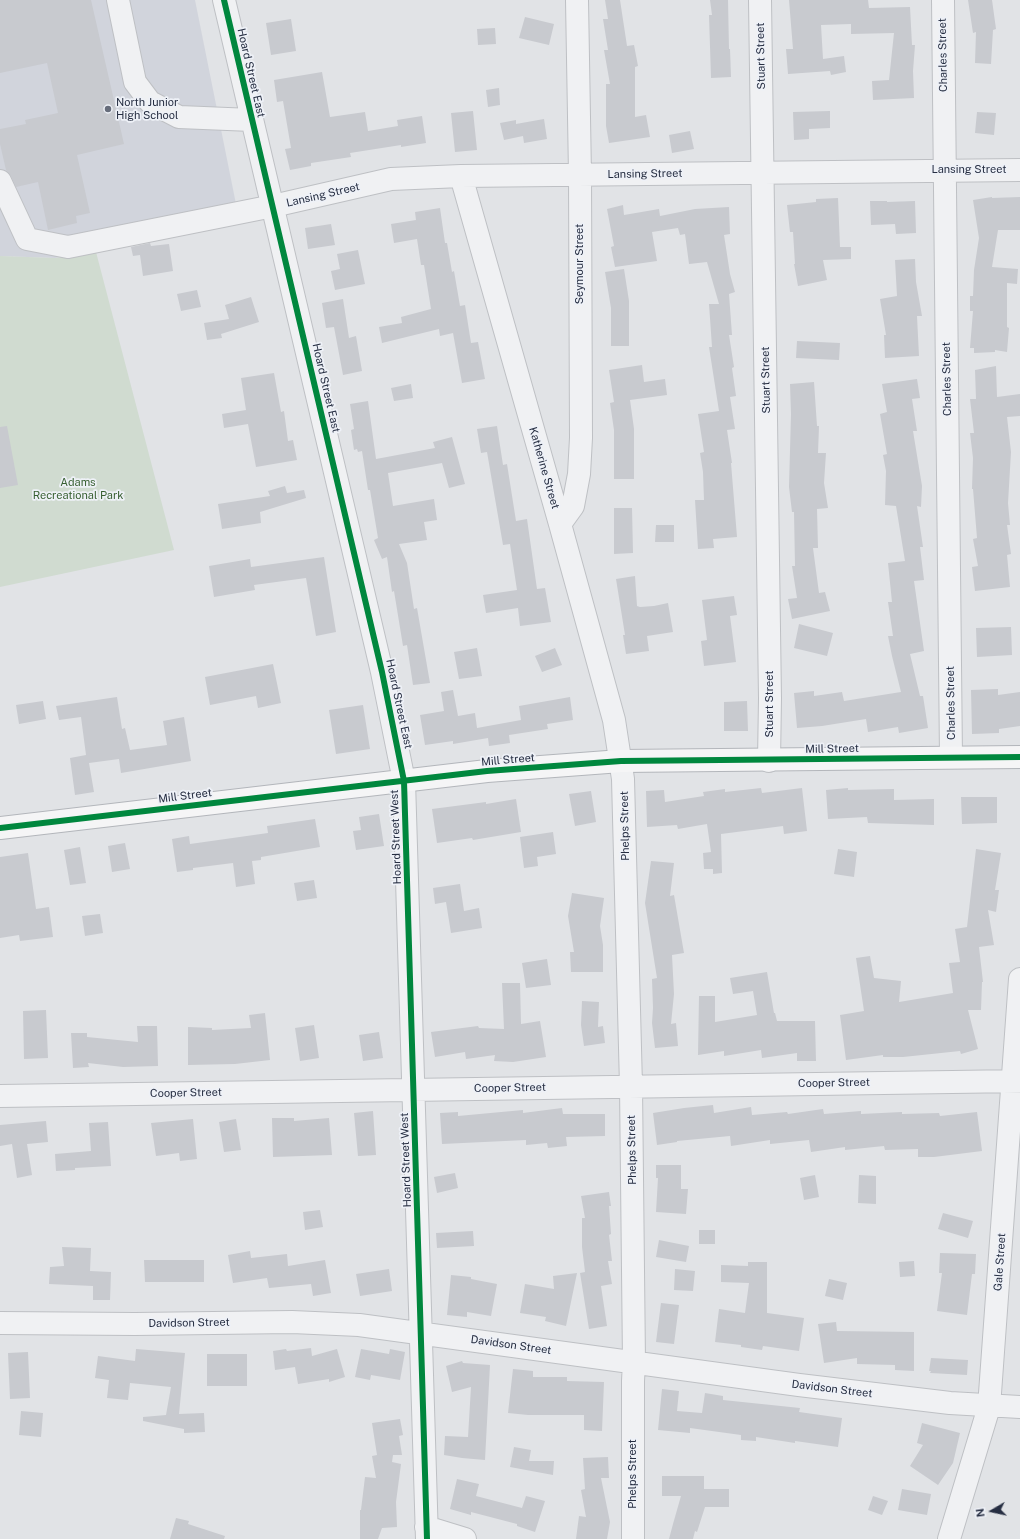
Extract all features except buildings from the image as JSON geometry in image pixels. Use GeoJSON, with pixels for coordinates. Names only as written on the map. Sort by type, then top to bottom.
{"type":"FeatureCollection","features":[{"type":"Feature","properties":{"kind":"highway","name":"Mill Street"},"geometry":{"type":"LineString","coordinates":[[0,828],[487,771],[621,761],[769,761],[1020,757]]}},
{"type":"Feature","properties":{"kind":"street"},"geometry":{"type":"LineString","coordinates":[[118,0],[135,82],[150,102],[179,117],[252,120]]}},
{"type":"Feature","properties":{"kind":"street","name":"Hoard Street East"},"geometry":{"type":"LineString","coordinates":[[224,0],[382,672],[404,781]]}},
{"type":"Feature","properties":{"kind":"street","name":"Seymour Street"},"geometry":{"type":"LineString","coordinates":[[560,524],[573,506],[579,474],[581,438],[580,175],[577,0]]}},
{"type":"Feature","properties":{"kind":"street","name":"Stuart Street"},"geometry":{"type":"LineString","coordinates":[[760,0],[764,173],[770,698],[769,761]]}},
{"type":"Feature","properties":{"kind":"street","name":"Charles Street"},"geometry":{"type":"LineString","coordinates":[[943,0],[951,757]]}},
{"type":"Feature","properties":{"kind":"street","name":"Lansing Street"},"geometry":{"type":"LineString","coordinates":[[0,181],[27,239],[68,247],[273,206],[391,179],[461,176],[1020,170]]}},
{"type":"Feature","properties":{"kind":"street","name":"Katherine Street"},"geometry":{"type":"LineString","coordinates":[[461,176],[614,720],[621,761]]}},
{"type":"Feature","properties":{"kind":"street","name":"Phelps Street"},"geometry":{"type":"LineString","coordinates":[[621,761],[624,784],[631,1086],[634,1362],[633,1539]]}},
{"type":"Feature","properties":{"kind":"street","name":"Hoard Street West"},"geometry":{"type":"LineString","coordinates":[[404,781],[427,1533]]}},
{"type":"Feature","properties":{"kind":"street","name":"Gale Street"},"geometry":{"type":"LineString","coordinates":[[949,1539],[990,1406],[1017,1081],[1020,979]]}},
{"type":"Feature","properties":{"kind":"street","name":"Cooper Street"},"geometry":{"type":"LineString","coordinates":[[0,1096],[1017,1081]]}},
{"type":"Feature","properties":{"kind":"street","name":"Davidson Street"},"geometry":{"type":"LineString","coordinates":[[0,1323],[135,1324],[292,1322],[358,1325],[799,1385],[950,1403],[1020,1407]]}},
{"type":"Feature","properties":{"kind":"street"},"geometry":{"type":"LineString","coordinates":[[427,1533],[465,1539]]}},
{"type":"Feature","properties":{"kind":"shaded area","name":"North Junior High School"},"geometry":{"type":"Polygon","coordinates":[[[0,0],[195,0],[239,219],[96,252],[55,258],[0,256],[0,0]]]}},
{"type":"Feature","properties":{"kind":"green space","name":"Adams Recreational Park"},"geometry":{"type":"Polygon","coordinates":[[[96,252],[174,550],[0,587],[0,256],[55,258],[96,252]]]}},
{"type":"Feature","properties":{"kind":"cycle path"},"geometry":{"type":"LineString","coordinates":[[224,0],[382,672],[404,781],[427,1539]]}},
{"type":"Feature","properties":{"kind":"cycle path"},"geometry":{"type":"LineString","coordinates":[[0,828],[487,771],[621,761],[1020,757]]}},
{"type":"Feature","properties":{"kind":"place","name":"North Junior High School"},"geometry":{"type":"Point","coordinates":[108,109]}}]}
